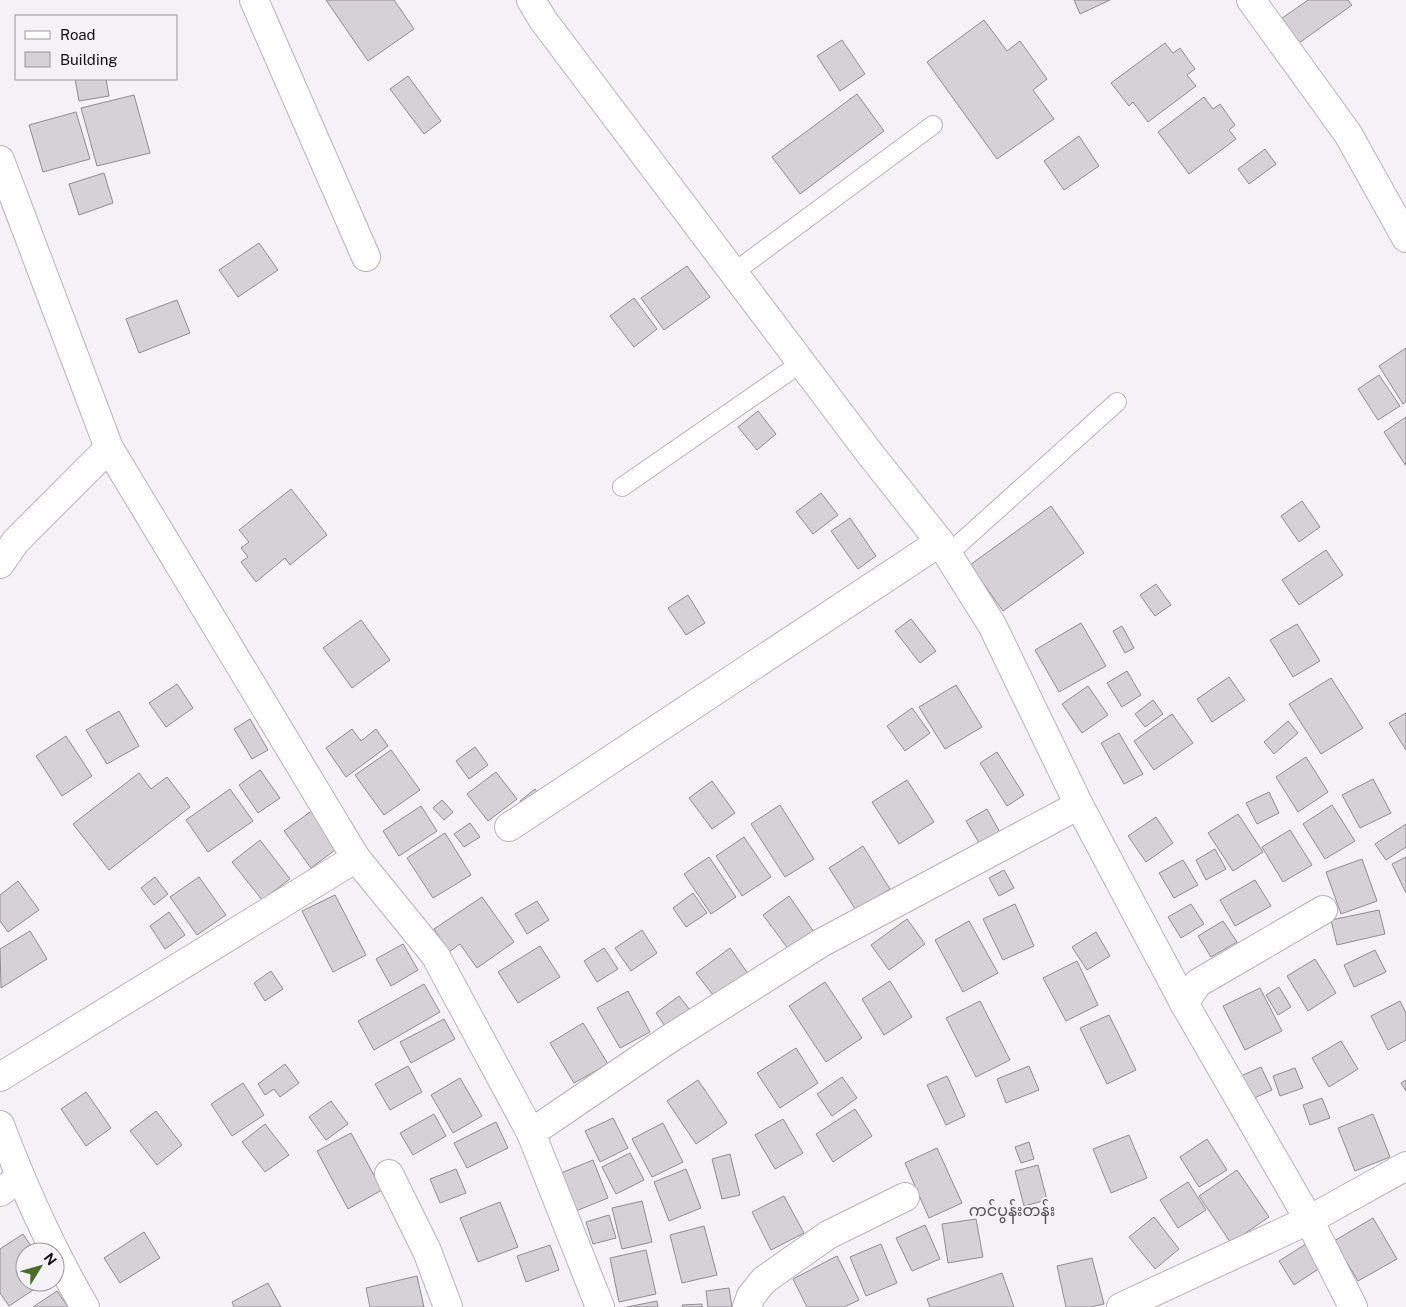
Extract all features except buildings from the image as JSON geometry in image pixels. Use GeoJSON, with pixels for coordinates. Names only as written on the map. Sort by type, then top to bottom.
{"type":"FeatureCollection","features":[{"type":"Feature","properties":{"kind":"street"},"geometry":{"type":"LineString","coordinates":[[254,0],[366,257]]}},
{"type":"Feature","properties":{"kind":"street"},"geometry":{"type":"LineString","coordinates":[[531,0],[543,20],[801,363],[944,548],[992,626],[1079,805],[1184,1003],[1309,1220],[1353,1307]]}},
{"type":"Feature","properties":{"kind":"street"},"geometry":{"type":"LineString","coordinates":[[1250,0],[1348,134],[1406,238]]}},
{"type":"Feature","properties":{"kind":"street"},"geometry":{"type":"LineString","coordinates":[[0,160],[109,448],[356,858],[435,955],[531,1133],[600,1307]]}},
{"type":"Feature","properties":{"kind":"street"},"geometry":{"type":"LineString","coordinates":[[0,564],[16,541],[109,448]]}},
{"type":"Feature","properties":{"kind":"street"},"geometry":{"type":"LineString","coordinates":[[510,828],[944,548]]}},
{"type":"Feature","properties":{"kind":"street"},"geometry":{"type":"LineString","coordinates":[[531,1133],[669,1039],[821,943],[1079,805]]}},
{"type":"Feature","properties":{"kind":"street"},"geometry":{"type":"LineString","coordinates":[[0,1077],[356,858]]}},
{"type":"Feature","properties":{"kind":"street"},"geometry":{"type":"LineString","coordinates":[[1184,1003],[1198,983],[1322,910]]}},
{"type":"Feature","properties":{"kind":"street"},"geometry":{"type":"LineString","coordinates":[[0,1125],[10,1185],[85,1307]]}},
{"type":"Feature","properties":{"kind":"street"},"geometry":{"type":"LineString","coordinates":[[1121,1307],[1309,1220],[1406,1166]]}},
{"type":"Feature","properties":{"kind":"street"},"geometry":{"type":"LineString","coordinates":[[389,1174],[427,1251],[448,1307]]}},
{"type":"Feature","properties":{"kind":"street"},"geometry":{"type":"LineString","coordinates":[[747,1307],[750,1296],[764,1280],[828,1235],[905,1197]]}},
{"type":"Feature","properties":{"kind":"lane"},"geometry":{"type":"LineString","coordinates":[[733,272],[934,125]]}},
{"type":"Feature","properties":{"kind":"lane"},"geometry":{"type":"LineString","coordinates":[[622,487],[801,363]]}},
{"type":"Feature","properties":{"kind":"lane"},"geometry":{"type":"LineString","coordinates":[[944,548],[1117,402]]}},
{"type":"Feature","properties":{"kind":"district","name":"ကင်ပွန်းတန်း"},"geometry":{"type":"Point","coordinates":[1012,1210]}}]}
